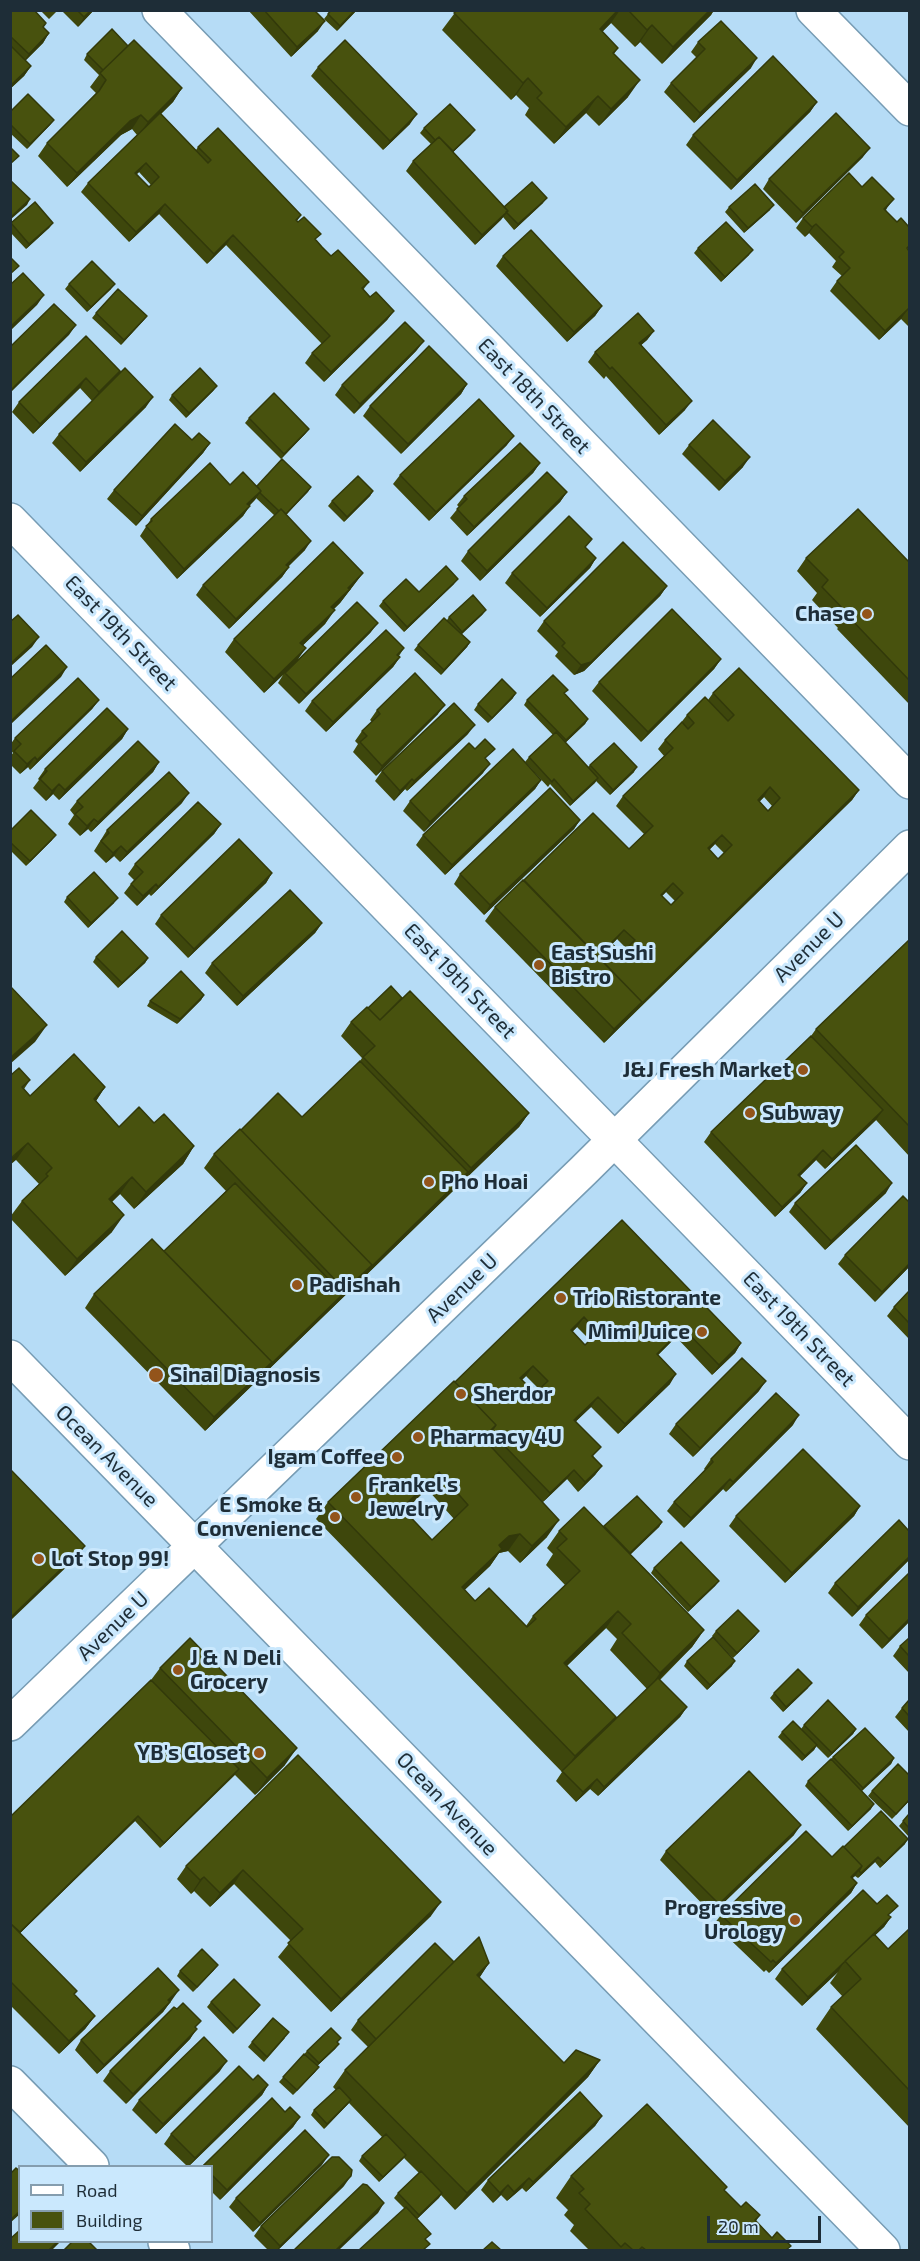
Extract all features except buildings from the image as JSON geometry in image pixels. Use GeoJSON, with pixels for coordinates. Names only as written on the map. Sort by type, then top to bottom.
{"type":"FeatureCollection","features":[{"type":"Feature","properties":{"kind":"street","name":"East 18th Street"},"geometry":{"type":"LineString","coordinates":[[159,10],[909,782]]}},
{"type":"Feature","properties":{"kind":"street"},"geometry":{"type":"LineString","coordinates":[[813,10],[909,110]]}},
{"type":"Feature","properties":{"kind":"street","name":"East 19th Street"},"geometry":{"type":"LineString","coordinates":[[10,520],[909,1443]]}},
{"type":"Feature","properties":{"kind":"street","name":"Avenue U"},"geometry":{"type":"LineString","coordinates":[[10,1724],[615,1140],[909,847]]}},
{"type":"Feature","properties":{"kind":"street","name":"Ocean Avenue"},"geometry":{"type":"LineString","coordinates":[[10,1357],[883,2250]]}},
{"type":"Feature","properties":{"kind":"street"},"geometry":{"type":"LineString","coordinates":[[10,2083],[91,2165]]}},
{"type":"Feature","properties":{"kind":"place","name":"Chase"},"geometry":{"type":"Point","coordinates":[867,614]}},
{"type":"Feature","properties":{"kind":"place","name":"East Sushi Bistro"},"geometry":{"type":"Point","coordinates":[539,965]}},
{"type":"Feature","properties":{"kind":"place","name":"J&J Fresh Market"},"geometry":{"type":"Point","coordinates":[803,1070]}},
{"type":"Feature","properties":{"kind":"place","name":"Subway"},"geometry":{"type":"Point","coordinates":[750,1113]}},
{"type":"Feature","properties":{"kind":"place","name":"Pho Hoai"},"geometry":{"type":"Point","coordinates":[429,1182]}},
{"type":"Feature","properties":{"kind":"place","name":"Padishah"},"geometry":{"type":"Point","coordinates":[297,1285]}},
{"type":"Feature","properties":{"kind":"place","name":"Trio Ristorante"},"geometry":{"type":"Point","coordinates":[561,1298]}},
{"type":"Feature","properties":{"kind":"place","name":"Mimi Juice"},"geometry":{"type":"Point","coordinates":[702,1332]}},
{"type":"Feature","properties":{"kind":"place","name":"Sinai Diagnosis"},"geometry":{"type":"Point","coordinates":[156,1375]}},
{"type":"Feature","properties":{"kind":"place","name":"Sherdor"},"geometry":{"type":"Point","coordinates":[461,1394]}},
{"type":"Feature","properties":{"kind":"place","name":"Pharmacy 4U"},"geometry":{"type":"Point","coordinates":[418,1437]}},
{"type":"Feature","properties":{"kind":"place","name":"Igam Coffee"},"geometry":{"type":"Point","coordinates":[397,1457]}},
{"type":"Feature","properties":{"kind":"place","name":"Frankel's Jewelry"},"geometry":{"type":"Point","coordinates":[356,1497]}},
{"type":"Feature","properties":{"kind":"place","name":"E Smoke & Convenience"},"geometry":{"type":"Point","coordinates":[335,1517]}},
{"type":"Feature","properties":{"kind":"place","name":"Lot Stop 99!"},"geometry":{"type":"Point","coordinates":[39,1559]}},
{"type":"Feature","properties":{"kind":"place","name":"J & N Deli Grocery"},"geometry":{"type":"Point","coordinates":[178,1670]}},
{"type":"Feature","properties":{"kind":"place","name":"YB's Closet"},"geometry":{"type":"Point","coordinates":[259,1753]}},
{"type":"Feature","properties":{"kind":"place","name":"Progressive Urology"},"geometry":{"type":"Point","coordinates":[795,1920]}}]}
